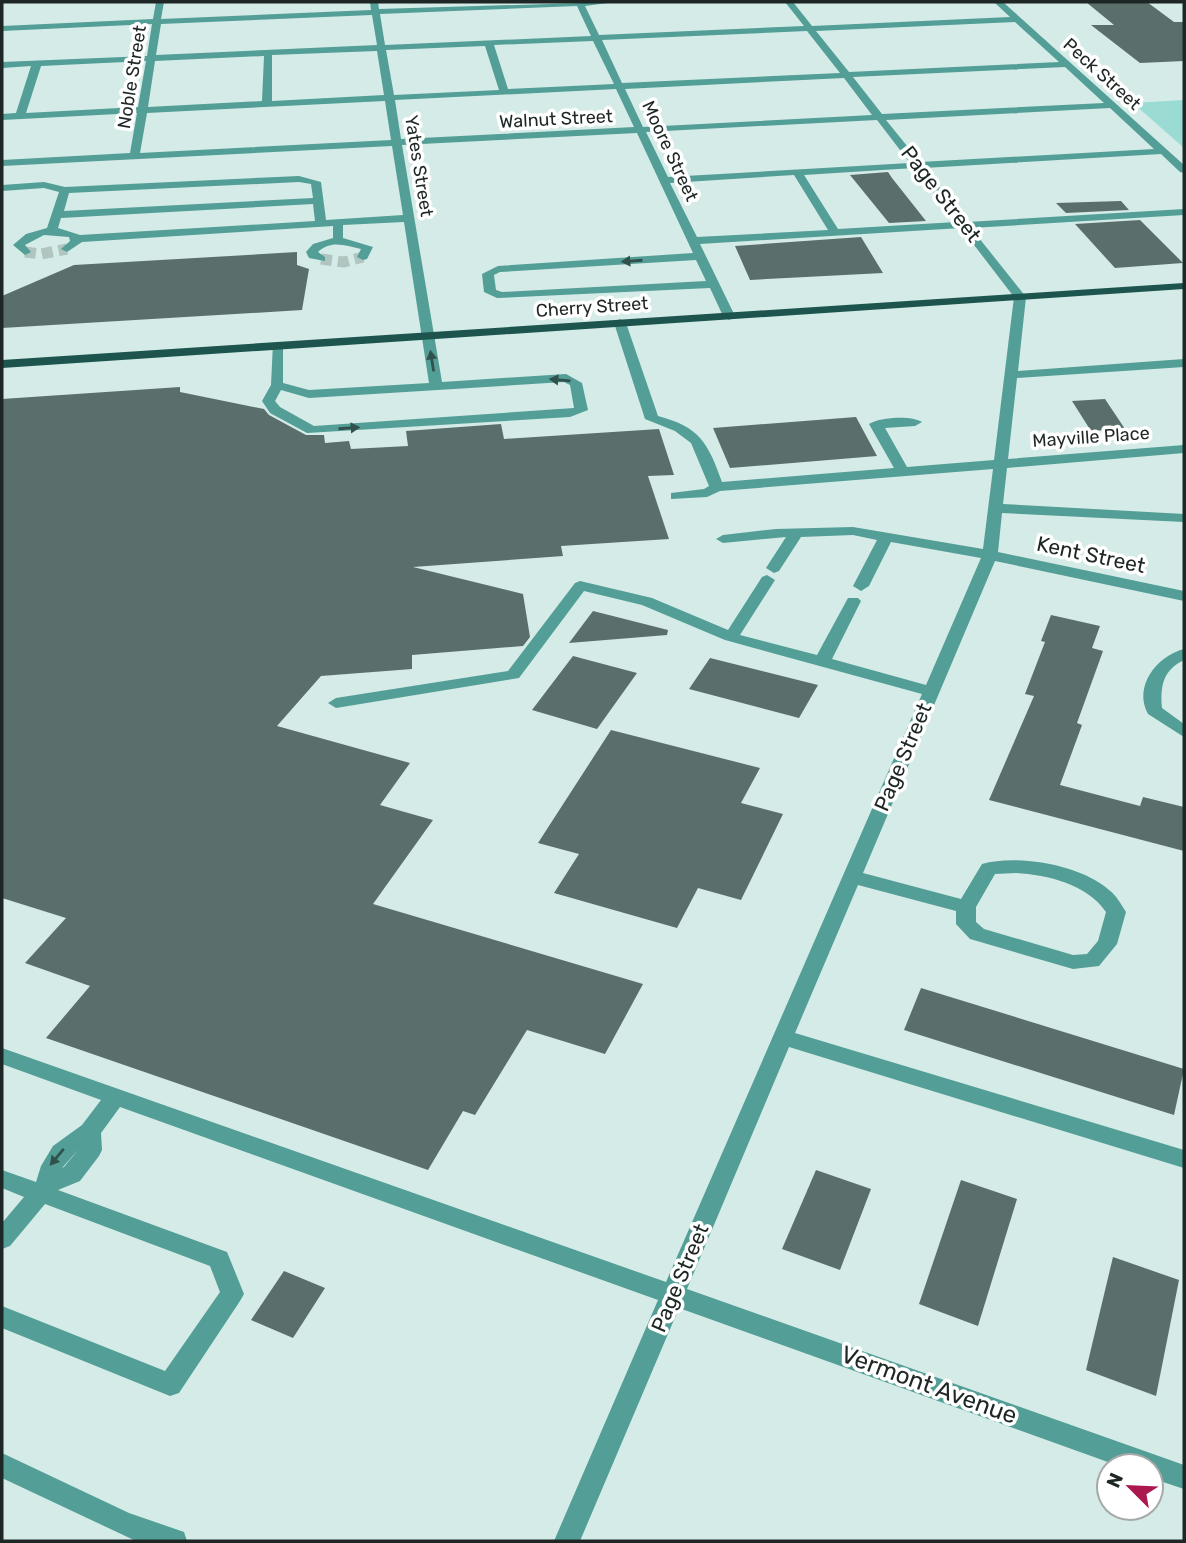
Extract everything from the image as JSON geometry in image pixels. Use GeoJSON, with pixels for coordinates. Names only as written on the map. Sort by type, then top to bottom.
{"type":"FeatureCollection","features":[{"type":"Feature","properties":{"kind":"main road","name":"Cherry Street"},"geometry":{"type":"LineString","coordinates":[[2,364],[1184,286]]}},
{"type":"Feature","properties":{"kind":"street","name":"Noble Street"},"geometry":{"type":"LineString","coordinates":[[135,156],[160,2]]}},
{"type":"Feature","properties":{"kind":"street","name":"Moore Street"},"geometry":{"type":"LineString","coordinates":[[580,2],[729,316]]}},
{"type":"Feature","properties":{"kind":"street"},"geometry":{"type":"LineString","coordinates":[[2,28],[375,7],[611,2]]}},
{"type":"Feature","properties":{"kind":"street","name":"Page Street"},"geometry":{"type":"LineString","coordinates":[[567,1541],[990,555],[1020,297],[789,2]]}},
{"type":"Feature","properties":{"kind":"street","name":"Peck Street"},"geometry":{"type":"LineString","coordinates":[[998,2],[1184,170]]}},
{"type":"Feature","properties":{"kind":"street","name":"Yates Street"},"geometry":{"type":"LineString","coordinates":[[375,7],[436,386]]}},
{"type":"Feature","properties":{"kind":"street"},"geometry":{"type":"LineString","coordinates":[[2,65],[1017,19]]}},
{"type":"Feature","properties":{"kind":"street"},"geometry":{"type":"LineString","coordinates":[[489,43],[504,92]]}},
{"type":"Feature","properties":{"kind":"street"},"geometry":{"type":"LineString","coordinates":[[267,104],[268,53]]}},
{"type":"Feature","properties":{"kind":"street"},"geometry":{"type":"LineString","coordinates":[[20,116],[37,63]]}},
{"type":"Feature","properties":{"kind":"street"},"geometry":{"type":"LineString","coordinates":[[2,117],[1067,64]]}},
{"type":"Feature","properties":{"kind":"street","name":"Walnut Street"},"geometry":{"type":"LineString","coordinates":[[2,163],[1112,105]]}},
{"type":"Feature","properties":{"kind":"street"},"geometry":{"type":"LineString","coordinates":[[664,180],[1163,151]]}},
{"type":"Feature","properties":{"kind":"street"},"geometry":{"type":"LineString","coordinates":[[797,173],[835,233]]}},
{"type":"Feature","properties":{"kind":"street"},"geometry":{"type":"LineString","coordinates":[[2,188],[44,185],[65,190],[299,179],[316,182],[321,223]]}},
{"type":"Feature","properties":{"kind":"street"},"geometry":{"type":"LineString","coordinates":[[52,231],[65,190]]}},
{"type":"Feature","properties":{"kind":"street"},"geometry":{"type":"LineString","coordinates":[[58,215],[318,201]]}},
{"type":"Feature","properties":{"kind":"street"},"geometry":{"type":"LineString","coordinates":[[693,241],[1184,212]]}},
{"type":"Feature","properties":{"kind":"street"},"geometry":{"type":"LineString","coordinates":[[24,252],[19,245],[21,241],[33,234],[52,231],[68,233],[76,239],[409,218]]}},
{"type":"Feature","properties":{"kind":"street"},"geometry":{"type":"LineString","coordinates":[[338,222],[338,240]]}},
{"type":"Feature","properties":{"kind":"street"},"geometry":{"type":"LineString","coordinates":[[67,249],[76,239]]}},
{"type":"Feature","properties":{"kind":"street"},"geometry":{"type":"LineString","coordinates":[[321,259],[313,256],[312,252],[317,246],[338,240],[367,247],[363,257]]}},
{"type":"Feature","properties":{"kind":"street"},"geometry":{"type":"LineString","coordinates":[[700,256],[498,269],[488,274],[488,279],[490,292],[501,296],[713,284]]}},
{"type":"Feature","properties":{"kind":"street"},"geometry":{"type":"LineString","coordinates":[[620,323],[652,419],[674,424],[699,441],[717,487]]}},
{"type":"Feature","properties":{"kind":"street"},"geometry":{"type":"LineString","coordinates":[[276,346],[277,386],[268,401],[285,416],[312,430],[570,413],[581,410],[576,383],[566,378],[309,394],[277,386]]}},
{"type":"Feature","properties":{"kind":"street"},"geometry":{"type":"LineString","coordinates":[[1011,375],[1184,363]]}},
{"type":"Feature","properties":{"kind":"street"},"geometry":{"type":"LineString","coordinates":[[285,416],[309,394]]}},
{"type":"Feature","properties":{"kind":"street"},"geometry":{"type":"LineString","coordinates":[[902,471],[876,424],[915,422]]}},
{"type":"Feature","properties":{"kind":"street","name":"Mayville Place"},"geometry":{"type":"LineString","coordinates":[[676,496],[707,493],[717,487],[1184,449]]}},
{"type":"Feature","properties":{"kind":"street"},"geometry":{"type":"LineString","coordinates":[[995,508],[1184,518]]}},
{"type":"Feature","properties":{"kind":"street","name":"Kent Street"},"geometry":{"type":"LineString","coordinates":[[723,539],[832,530],[990,555],[1184,596]]}},
{"type":"Feature","properties":{"kind":"street"},"geometry":{"type":"LineString","coordinates":[[731,637],[797,532]]}},
{"type":"Feature","properties":{"kind":"street"},"geometry":{"type":"LineString","coordinates":[[822,662],[886,537]]}},
{"type":"Feature","properties":{"kind":"street"},"geometry":{"type":"LineString","coordinates":[[336,704],[513,675],[580,586],[648,601],[731,637],[931,691]]}},
{"type":"Feature","properties":{"kind":"street"},"geometry":{"type":"LineString","coordinates":[[1184,654],[1162,668],[1151,687],[1154,710],[1184,732]]}},
{"type":"Feature","properties":{"kind":"street"},"geometry":{"type":"LineString","coordinates":[[1002,865],[1071,879],[1101,892],[1116,912],[1107,944],[1092,961],[1073,962],[977,934],[966,924],[966,907],[989,869],[1002,865]]}},
{"type":"Feature","properties":{"kind":"street"},"geometry":{"type":"LineString","coordinates":[[852,877],[966,907]]}},
{"type":"Feature","properties":{"kind":"street"},"geometry":{"type":"LineString","coordinates":[[783,1037],[1184,1159]]}},
{"type":"Feature","properties":{"kind":"street","name":"Vermont Avenue"},"geometry":{"type":"LineString","coordinates":[[2,1056],[1184,1477]]}},
{"type":"Feature","properties":{"kind":"street"},"geometry":{"type":"LineString","coordinates":[[2,1239],[44,1189],[72,1174],[91,1150],[90,1132],[116,1096]]}},
{"type":"Feature","properties":{"kind":"street"},"geometry":{"type":"LineString","coordinates":[[2,1179],[44,1189],[219,1259],[232,1294],[170,1385],[2,1317]]}},
{"type":"Feature","properties":{"kind":"street"},"geometry":{"type":"LineString","coordinates":[[2,1465],[124,1524],[174,1541]]}},
{"type":"Feature","properties":{"kind":"shaded area"},"geometry":{"type":"Polygon","coordinates":[[[1184,100],[1184,148],[1133,103],[1184,100]]]}},
{"type":"Feature","properties":{"kind":"building"},"geometry":{"type":"Polygon","coordinates":[[[1086,2],[1147,2],[1174,22],[1184,22],[1184,61],[1140,63],[1091,25],[1114,25],[1086,2]]]}},
{"type":"Feature","properties":{"kind":"building"},"geometry":{"type":"Polygon","coordinates":[[[888,172],[926,221],[889,223],[850,175],[888,172]]]}},
{"type":"Feature","properties":{"kind":"building"},"geometry":{"type":"Polygon","coordinates":[[[1121,201],[1129,210],[1066,213],[1056,203],[1121,201]]]}},
{"type":"Feature","properties":{"kind":"building"},"geometry":{"type":"Polygon","coordinates":[[[1140,220],[1183,263],[1115,268],[1075,224],[1140,220]]]}},
{"type":"Feature","properties":{"kind":"building"},"geometry":{"type":"Polygon","coordinates":[[[861,237],[883,273],[750,280],[735,246],[861,237]]]}},
{"type":"Feature","properties":{"kind":"building"},"geometry":{"type":"Polygon","coordinates":[[[297,252],[297,265],[309,269],[302,310],[2,328],[2,296],[74,265],[297,252]]]}},
{"type":"Feature","properties":{"kind":"building"},"geometry":{"type":"Polygon","coordinates":[[[180,387],[180,392],[264,409],[269,415],[306,435],[324,435],[325,443],[349,441],[351,449],[408,446],[406,431],[501,424],[504,439],[659,429],[674,475],[648,476],[669,539],[561,546],[563,556],[413,567],[523,594],[530,637],[523,646],[412,655],[412,669],[321,676],[277,726],[410,763],[380,805],[433,820],[373,904],[643,984],[605,1054],[527,1030],[475,1115],[463,1111],[428,1170],[46,1038],[90,986],[25,963],[66,918],[2,898],[2,399],[180,387]]]}},
{"type":"Feature","properties":{"kind":"building"},"geometry":{"type":"Polygon","coordinates":[[[1105,399],[1125,429],[1091,431],[1072,401],[1105,399]]]}},
{"type":"Feature","properties":{"kind":"building"},"geometry":{"type":"Polygon","coordinates":[[[856,417],[877,456],[730,468],[713,428],[856,417]]]}},
{"type":"Feature","properties":{"kind":"building"},"geometry":{"type":"Polygon","coordinates":[[[593,611],[668,630],[667,635],[569,643],[593,611]]]}},
{"type":"Feature","properties":{"kind":"building"},"geometry":{"type":"Polygon","coordinates":[[[1051,615],[1100,626],[1092,648],[1103,651],[1077,723],[1082,725],[1060,785],[1140,806],[1143,797],[1184,807],[1184,851],[989,800],[1034,696],[1025,694],[1045,642],[1041,641],[1051,615]]]}},
{"type":"Feature","properties":{"kind":"building"},"geometry":{"type":"Polygon","coordinates":[[[573,656],[637,673],[597,729],[532,710],[573,656]]]}},
{"type":"Feature","properties":{"kind":"building"},"geometry":{"type":"Polygon","coordinates":[[[710,658],[818,685],[799,718],[689,689],[710,658]]]}},
{"type":"Feature","properties":{"kind":"building"},"geometry":{"type":"Polygon","coordinates":[[[611,730],[760,768],[741,803],[783,814],[741,900],[698,888],[677,928],[554,893],[579,854],[538,843],[611,730]]]}},
{"type":"Feature","properties":{"kind":"building"},"geometry":{"type":"Polygon","coordinates":[[[921,988],[1184,1069],[1174,1115],[904,1030],[921,988]]]}},
{"type":"Feature","properties":{"kind":"building"},"geometry":{"type":"Polygon","coordinates":[[[816,1170],[871,1189],[840,1270],[782,1249],[816,1170]]]}},
{"type":"Feature","properties":{"kind":"building"},"geometry":{"type":"Polygon","coordinates":[[[961,1180],[1017,1199],[978,1326],[919,1304],[961,1180]]]}},
{"type":"Feature","properties":{"kind":"building"},"geometry":{"type":"Polygon","coordinates":[[[1113,1257],[1179,1280],[1156,1396],[1086,1370],[1113,1257]]]}},
{"type":"Feature","properties":{"kind":"building"},"geometry":{"type":"Polygon","coordinates":[[[284,1271],[325,1288],[293,1338],[251,1320],[284,1271]]]}},
{"type":"Feature","properties":{"kind":"tunnel"},"geometry":{"type":"LineString","coordinates":[[25,252],[41,254],[67,249]]}},
{"type":"Feature","properties":{"kind":"tunnel"},"geometry":{"type":"LineString","coordinates":[[321,259],[344,262],[363,257]]}}]}
